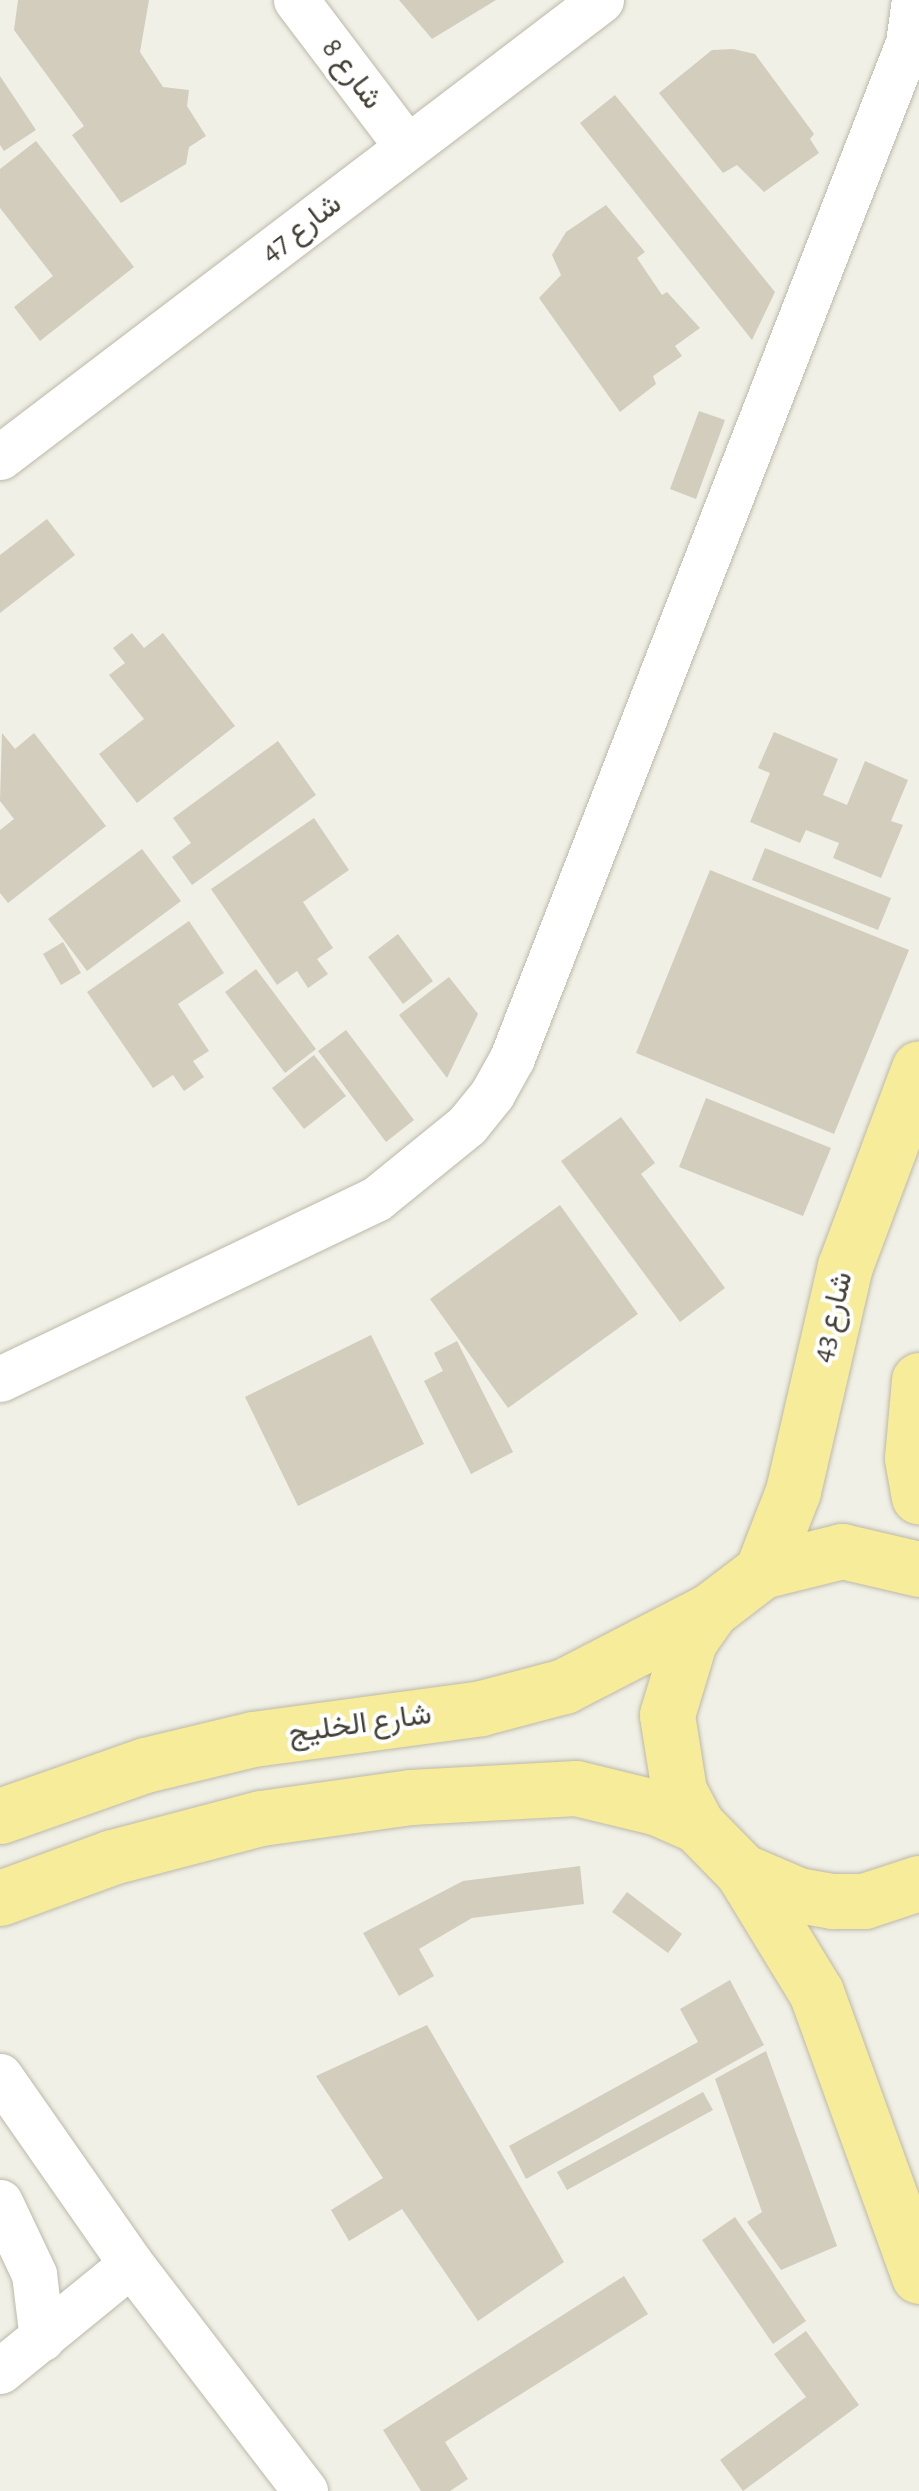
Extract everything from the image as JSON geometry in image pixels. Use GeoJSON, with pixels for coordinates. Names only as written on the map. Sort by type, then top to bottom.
{"type":"FeatureCollection","features":[{"type":"Feature","properties":{"kind":"main road","name":"شارع 43"},"geometry":{"type":"LineString","coordinates":[[762,1571],[793,1491],[845,1266],[919,1068]]}},
{"type":"Feature","properties":{"kind":"main road"},"geometry":{"type":"LineString","coordinates":[[919,1380],[912,1458],[919,1496]]}},
{"type":"Feature","properties":{"kind":"main road"},"geometry":{"type":"LineString","coordinates":[[919,1569],[842,1551],[762,1571],[711,1610],[674,1677],[667,1715],[679,1791],[696,1825],[742,1871],[816,1992],[919,2276]]}},
{"type":"Feature","properties":{"kind":"main road","name":"شارع الخليج"},"geometry":{"type":"LineString","coordinates":[[0,1816],[145,1765],[253,1739],[482,1708],[564,1686],[711,1610]]}},
{"type":"Feature","properties":{"kind":"main road"},"geometry":{"type":"LineString","coordinates":[[8,1906],[262,1818],[411,1796],[576,1788],[644,1804],[696,1825]]}},
{"type":"Feature","properties":{"kind":"main road"},"geometry":{"type":"LineString","coordinates":[[742,1871],[798,1895],[832,1901],[864,1900],[919,1882]]}},
{"type":"Feature","properties":{"kind":"street","name":"شارع 8"},"geometry":{"type":"LineString","coordinates":[[296,0],[408,147]]}},
{"type":"Feature","properties":{"kind":"street","name":"شارع 47"},"geometry":{"type":"LineString","coordinates":[[0,457],[601,0]]}},
{"type":"Feature","properties":{"kind":"street"},"geometry":{"type":"LineString","coordinates":[[0,1379],[376,1199],[467,1126],[492,1094],[512,1058],[908,42],[914,0]]}},
{"type":"Feature","properties":{"kind":"street"},"geometry":{"type":"LineString","coordinates":[[0,2076],[131,2264],[305,2491]]}},
{"type":"Feature","properties":{"kind":"street"},"geometry":{"type":"LineString","coordinates":[[0,2202],[34,2274],[42,2340]]}},
{"type":"Feature","properties":{"kind":"street"},"geometry":{"type":"LineString","coordinates":[[0,2370],[42,2340],[131,2264]]}},
{"type":"Feature","properties":{"kind":"building"},"geometry":{"type":"Polygon","coordinates":[[[18,0],[149,0],[140,52],[163,87],[189,90],[187,106],[206,136],[189,147],[186,164],[121,203],[72,135],[84,126],[14,30],[18,0]]]}},
{"type":"Feature","properties":{"kind":"building"},"geometry":{"type":"Polygon","coordinates":[[[399,0],[496,0],[432,39],[399,0]]]}},
{"type":"Feature","properties":{"kind":"building"},"geometry":{"type":"Polygon","coordinates":[[[712,50],[755,54],[814,134],[810,139],[819,153],[764,192],[737,165],[723,173],[659,93],[712,50]]]}},
{"type":"Feature","properties":{"kind":"building"},"geometry":{"type":"Polygon","coordinates":[[[0,76],[36,130],[4,151],[0,145],[0,76]]]}},
{"type":"Feature","properties":{"kind":"building"},"geometry":{"type":"Polygon","coordinates":[[[615,95],[775,292],[752,340],[580,123],[615,95]]]}},
{"type":"Feature","properties":{"kind":"building"},"geometry":{"type":"Polygon","coordinates":[[[36,141],[134,267],[40,341],[14,307],[53,276],[0,208],[0,169],[36,141]]]}},
{"type":"Feature","properties":{"kind":"building"},"geometry":{"type":"Polygon","coordinates":[[[606,205],[645,252],[637,258],[662,295],[667,292],[700,328],[675,346],[682,356],[653,376],[656,384],[620,412],[539,298],[561,275],[552,255],[566,232],[606,205]]]}},
{"type":"Feature","properties":{"kind":"building"},"geometry":{"type":"Polygon","coordinates":[[[699,411],[725,420],[696,499],[670,489],[699,411]]]}},
{"type":"Feature","properties":{"kind":"building"},"geometry":{"type":"Polygon","coordinates":[[[47,519],[75,555],[0,613],[0,555],[47,519]]]}},
{"type":"Feature","properties":{"kind":"building"},"geometry":{"type":"Polygon","coordinates":[[[132,633],[144,648],[163,633],[235,726],[137,803],[99,754],[144,719],[109,675],[125,663],[113,648],[132,633]]]}},
{"type":"Feature","properties":{"kind":"building"},"geometry":{"type":"Polygon","coordinates":[[[774,732],[838,759],[823,795],[847,805],[865,761],[908,780],[891,821],[903,825],[881,878],[833,858],[839,843],[806,830],[800,843],[750,822],[770,773],[758,768],[774,732]]]}},
{"type":"Feature","properties":{"kind":"building"},"geometry":{"type":"Polygon","coordinates":[[[2,733],[15,749],[34,733],[106,826],[8,903],[0,893],[0,830],[14,819],[0,801],[2,733]]]}},
{"type":"Feature","properties":{"kind":"building"},"geometry":{"type":"Polygon","coordinates":[[[278,741],[316,795],[192,885],[172,857],[191,843],[173,818],[278,741]]]}},
{"type":"Feature","properties":{"kind":"building"},"geometry":{"type":"Polygon","coordinates":[[[314,818],[349,870],[303,902],[333,948],[317,959],[328,974],[308,988],[297,971],[277,985],[211,889],[314,818]]]}},
{"type":"Feature","properties":{"kind":"building"},"geometry":{"type":"Polygon","coordinates":[[[765,848],[891,898],[878,930],[752,880],[765,848]]]}},
{"type":"Feature","properties":{"kind":"building"},"geometry":{"type":"Polygon","coordinates":[[[142,849],[181,901],[87,971],[48,919],[142,849]]]}},
{"type":"Feature","properties":{"kind":"building"},"geometry":{"type":"Polygon","coordinates":[[[710,870],[909,950],[834,1134],[636,1053],[710,870]]]}},
{"type":"Feature","properties":{"kind":"building"},"geometry":{"type":"Polygon","coordinates":[[[189,921],[224,973],[178,1004],[209,1051],[193,1061],[204,1077],[184,1091],[173,1075],[153,1088],[87,992],[189,921]]]}},
{"type":"Feature","properties":{"kind":"building"},"geometry":{"type":"Polygon","coordinates":[[[398,934],[433,981],[403,1004],[368,957],[398,934]]]}},
{"type":"Feature","properties":{"kind":"building"},"geometry":{"type":"Polygon","coordinates":[[[63,942],[81,973],[61,985],[43,954],[63,942]]]}},
{"type":"Feature","properties":{"kind":"building"},"geometry":{"type":"Polygon","coordinates":[[[256,969],[316,1049],[285,1073],[225,992],[256,969]]]}},
{"type":"Feature","properties":{"kind":"building"},"geometry":{"type":"Polygon","coordinates":[[[449,977],[478,1014],[447,1078],[399,1015],[449,977]]]}},
{"type":"Feature","properties":{"kind":"building"},"geometry":{"type":"Polygon","coordinates":[[[346,1030],[414,1120],[386,1142],[318,1051],[346,1030]]]}},
{"type":"Feature","properties":{"kind":"building"},"geometry":{"type":"Polygon","coordinates":[[[314,1055],[346,1096],[304,1129],[272,1088],[314,1055]]]}},
{"type":"Feature","properties":{"kind":"building"},"geometry":{"type":"Polygon","coordinates":[[[706,1098],[831,1148],[803,1216],[679,1167],[706,1098]]]}},
{"type":"Feature","properties":{"kind":"building"},"geometry":{"type":"Polygon","coordinates":[[[621,1117],[655,1163],[641,1174],[725,1288],[680,1322],[561,1161],[621,1117]]]}},
{"type":"Feature","properties":{"kind":"building"},"geometry":{"type":"Polygon","coordinates":[[[560,1205],[638,1314],[508,1408],[430,1299],[560,1205]]]}},
{"type":"Feature","properties":{"kind":"building"},"geometry":{"type":"Polygon","coordinates":[[[371,1335],[424,1444],[298,1506],[245,1397],[371,1335]]]}},
{"type":"Feature","properties":{"kind":"building"},"geometry":{"type":"Polygon","coordinates":[[[457,1341],[513,1452],[471,1474],[424,1381],[443,1371],[434,1353],[457,1341]]]}},
{"type":"Feature","properties":{"kind":"building"},"geometry":{"type":"Polygon","coordinates":[[[580,1866],[584,1904],[472,1918],[419,1949],[434,1976],[399,1996],[363,1933],[463,1881],[580,1866]]]}},
{"type":"Feature","properties":{"kind":"building"},"geometry":{"type":"Polygon","coordinates":[[[627,1892],[682,1934],[668,1953],[612,1912],[627,1892]]]}},
{"type":"Feature","properties":{"kind":"building"},"geometry":{"type":"Polygon","coordinates":[[[730,1980],[764,2045],[526,2179],[509,2146],[698,2042],[680,2009],[730,1980]]]}},
{"type":"Feature","properties":{"kind":"building"},"geometry":{"type":"Polygon","coordinates":[[[427,2025],[564,2262],[478,2321],[402,2209],[349,2241],[331,2210],[383,2178],[316,2076],[427,2025]]]}},
{"type":"Feature","properties":{"kind":"building"},"geometry":{"type":"Polygon","coordinates":[[[766,2051],[837,2246],[781,2270],[747,2222],[762,2212],[715,2079],[766,2051]]]}},
{"type":"Feature","properties":{"kind":"building"},"geometry":{"type":"Polygon","coordinates":[[[703,2092],[713,2110],[567,2190],[557,2172],[703,2092]]]}},
{"type":"Feature","properties":{"kind":"building"},"geometry":{"type":"Polygon","coordinates":[[[735,2217],[806,2321],[773,2344],[702,2240],[735,2217]]]}},
{"type":"Feature","properties":{"kind":"building"},"geometry":{"type":"Polygon","coordinates":[[[624,2276],[648,2314],[445,2442],[468,2479],[450,2491],[421,2491],[383,2430],[624,2276]]]}},
{"type":"Feature","properties":{"kind":"building"},"geometry":{"type":"Polygon","coordinates":[[[806,2331],[859,2405],[743,2491],[720,2460],[806,2397],[774,2354],[806,2331]]]}}]}
